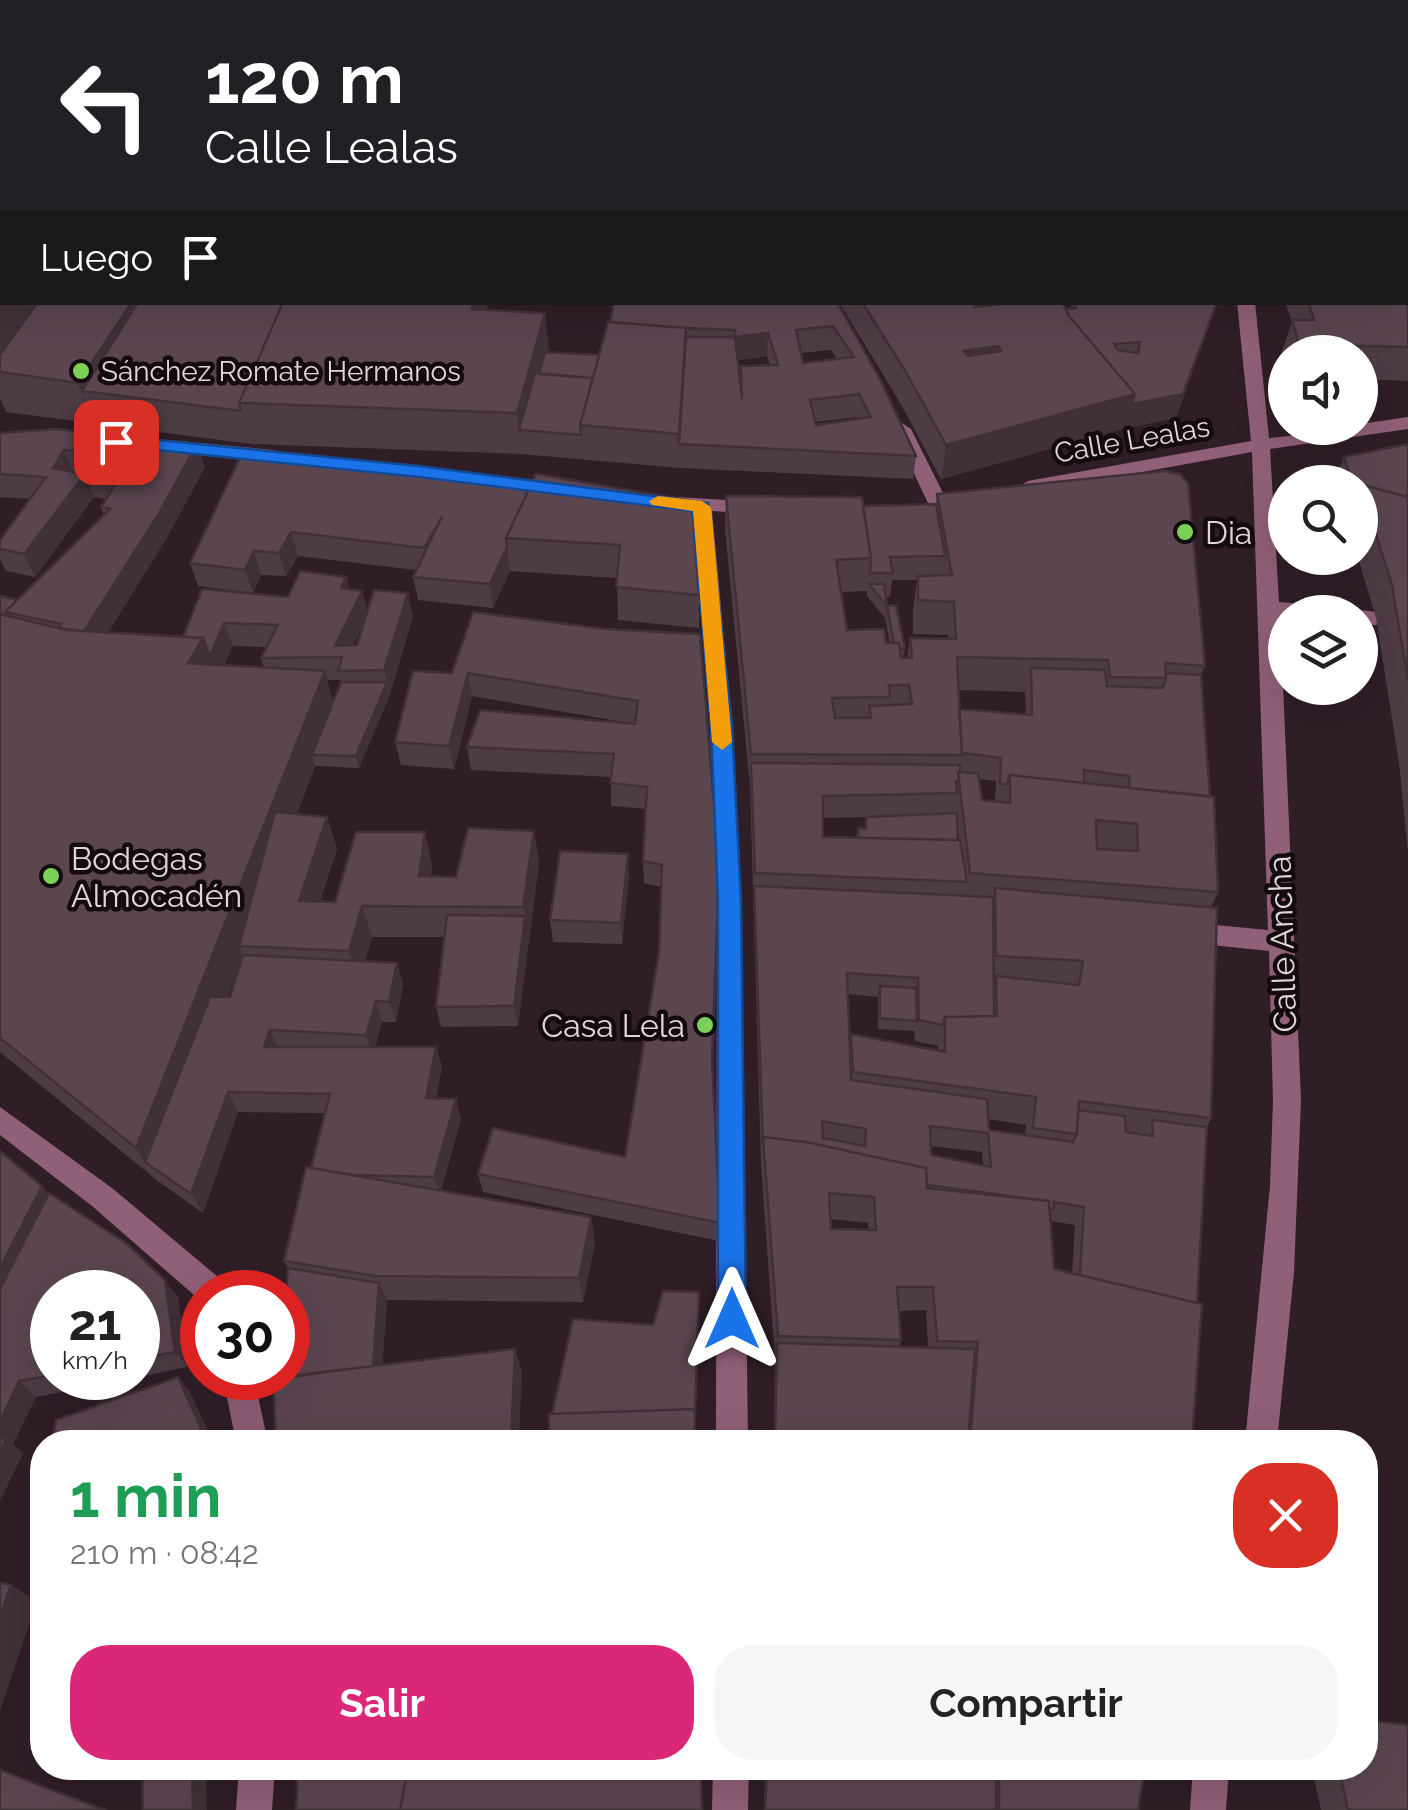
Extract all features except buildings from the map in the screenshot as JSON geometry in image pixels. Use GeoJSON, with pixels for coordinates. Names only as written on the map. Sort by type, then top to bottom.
{"type":"FeatureCollection","features":[{"type":"Feature","properties":{"kind":"street","name":"Calle Ancha"},"geometry":{"type":"LineString","coordinates":[[1246,305],[1268,595]]}},
{"type":"Feature","properties":{"kind":"street"},"geometry":{"type":"LineString","coordinates":[[890,403],[938,503]]}},
{"type":"Feature","properties":{"kind":"street","name":"Calle Lealas"},"geometry":{"type":"LineString","coordinates":[[1010,490],[1408,422]]}},
{"type":"Feature","properties":{"kind":"street"},"geometry":{"type":"LineString","coordinates":[[154,445],[288,457]]}},
{"type":"Feature","properties":{"kind":"street"},"geometry":{"type":"LineString","coordinates":[[645,500],[702,507],[782,508]]}},
{"type":"Feature","properties":{"kind":"street"},"geometry":{"type":"LineString","coordinates":[[702,507],[739,901],[732,1430]]}},
{"type":"Feature","properties":{"kind":"street","name":"Calle Ancha"},"geometry":{"type":"LineString","coordinates":[[1262,1430],[1278,1310],[1286,1201],[1283,942],[1273,705]]}},
{"type":"Feature","properties":{"kind":"street"},"geometry":{"type":"LineString","coordinates":[[1164,930],[1283,942]]}},
{"type":"Feature","properties":{"kind":"street"},"geometry":{"type":"LineString","coordinates":[[0,1119],[102,1197],[187,1270]]}},
{"type":"Feature","properties":{"kind":"street"},"geometry":{"type":"LineString","coordinates":[[243,1400],[250,1430]]}},
{"type":"Feature","properties":{"kind":"street"},"geometry":{"type":"LineString","coordinates":[[254,1810],[257,1780]]}},
{"type":"Feature","properties":{"kind":"street"},"geometry":{"type":"LineString","coordinates":[[730,1780],[730,1810]]}},
{"type":"Feature","properties":{"kind":"street"},"geometry":{"type":"LineString","coordinates":[[1208,1810],[1210,1780]]}},
{"type":"Feature","properties":{"kind":"slow traffic"},"geometry":{"type":"LineString","coordinates":[[658,501],[702,507],[722,742]]}},
{"type":"Feature","properties":{"kind":"place","name":"Sánchez Romate Hermanos"},"geometry":{"type":"Point","coordinates":[81,371]}},
{"type":"Feature","properties":{"kind":"place","name":"Dia"},"geometry":{"type":"Point","coordinates":[1185,532]}},
{"type":"Feature","properties":{"kind":"place","name":"Bodegas Almocadén"},"geometry":{"type":"Point","coordinates":[51,876]}},
{"type":"Feature","properties":{"kind":"place","name":"Casa Lela"},"geometry":{"type":"Point","coordinates":[705,1025]}},
{"type":"Feature","properties":{"kind":"route"},"geometry":{"type":"LineString","coordinates":[[116,442],[419,471],[702,507],[721,725],[730,900],[732,1319]]}}]}
